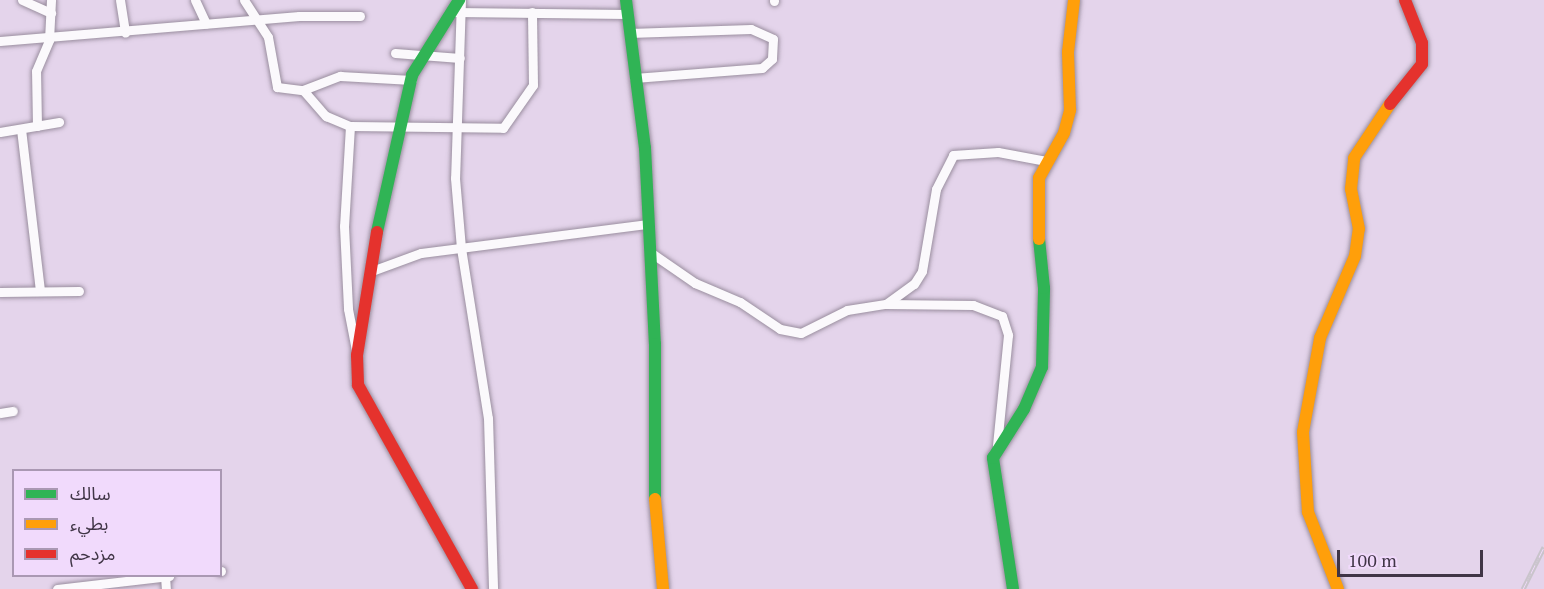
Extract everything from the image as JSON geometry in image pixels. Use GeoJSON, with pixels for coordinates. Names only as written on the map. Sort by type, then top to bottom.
{"type":"FeatureCollection","features":[{"type":"Feature","properties":{"kind":"street"},"geometry":{"type":"LineString","coordinates":[[22,0],[51,13]]}},
{"type":"Feature","properties":{"kind":"street"},"geometry":{"type":"LineString","coordinates":[[37,126],[36,71],[49,40],[51,0]]}},
{"type":"Feature","properties":{"kind":"street"},"geometry":{"type":"LineString","coordinates":[[120,0],[125,33]]}},
{"type":"Feature","properties":{"kind":"street"},"geometry":{"type":"LineString","coordinates":[[195,0],[206,24]]}},
{"type":"Feature","properties":{"kind":"street"},"geometry":{"type":"LineString","coordinates":[[244,0],[258,21],[271,48],[277,87],[303,90],[340,76],[412,80]]}},
{"type":"Feature","properties":{"kind":"street"},"geometry":{"type":"LineString","coordinates":[[585,0],[589,12]]}},
{"type":"Feature","properties":{"kind":"street"},"geometry":{"type":"LineString","coordinates":[[626,0],[634,78],[645,148],[655,344],[651,468],[663,589]]}},
{"type":"Feature","properties":{"kind":"street"},"geometry":{"type":"LineString","coordinates":[[997,445],[1024,409],[1042,368],[1044,288],[1036,214],[1039,178],[1046,160],[1060,141],[1070,110],[1068,52],[1074,0]]}},
{"type":"Feature","properties":{"kind":"street"},"geometry":{"type":"LineString","coordinates":[[1338,589],[1308,512],[1303,432],[1320,338],[1355,256],[1359,229],[1351,189],[1354,158],[1366,134],[1422,64],[1422,43],[1405,0]]}},
{"type":"Feature","properties":{"kind":"street"},"geometry":{"type":"LineString","coordinates":[[458,6],[532,12],[627,14]]}},
{"type":"Feature","properties":{"kind":"street"},"geometry":{"type":"LineString","coordinates":[[357,355],[369,272],[399,124],[422,55],[458,6]]}},
{"type":"Feature","properties":{"kind":"street"},"geometry":{"type":"LineString","coordinates":[[458,6],[459,129],[455,178],[461,248],[488,418],[493,589]]}},
{"type":"Feature","properties":{"kind":"street"},"geometry":{"type":"LineString","coordinates":[[303,90],[326,116],[350,126],[399,124],[459,129],[503,128],[529,96],[534,78],[532,12]]}},
{"type":"Feature","properties":{"kind":"street"},"geometry":{"type":"LineString","coordinates":[[0,41],[49,40],[206,24],[360,16]]}},
{"type":"Feature","properties":{"kind":"street"},"geometry":{"type":"LineString","coordinates":[[629,33],[751,29],[773,39],[772,59],[762,68],[634,78]]}},
{"type":"Feature","properties":{"kind":"street"},"geometry":{"type":"LineString","coordinates":[[395,53],[460,58]]}},
{"type":"Feature","properties":{"kind":"street"},"geometry":{"type":"LineString","coordinates":[[0,132],[59,122]]}},
{"type":"Feature","properties":{"kind":"street"},"geometry":{"type":"LineString","coordinates":[[350,126],[344,226],[348,309],[357,355],[358,385],[472,589]]}},
{"type":"Feature","properties":{"kind":"street"},"geometry":{"type":"LineString","coordinates":[[21,129],[40,291]]}},
{"type":"Feature","properties":{"kind":"street"},"geometry":{"type":"LineString","coordinates":[[886,304],[914,284],[922,271],[936,189],[953,155],[998,152],[1046,160]]}},
{"type":"Feature","properties":{"kind":"street"},"geometry":{"type":"LineString","coordinates":[[369,272],[421,253],[648,224]]}},
{"type":"Feature","properties":{"kind":"street"},"geometry":{"type":"LineString","coordinates":[[650,252],[695,283],[740,302],[788,334],[812,329],[847,310],[886,304],[973,305],[1002,316],[1008,335],[993,465],[1013,589]]}},
{"type":"Feature","properties":{"kind":"street"},"geometry":{"type":"LineString","coordinates":[[0,292],[79,291]]}},
{"type":"Feature","properties":{"kind":"street"},"geometry":{"type":"LineString","coordinates":[[0,413],[13,411]]}},
{"type":"Feature","properties":{"kind":"street"},"geometry":{"type":"LineString","coordinates":[[57,589],[160,577]]}},
{"type":"Feature","properties":{"kind":"railway"},"geometry":{"type":"LineString","coordinates":[[1523,589],[1544,547]]}},
{"type":"Feature","properties":{"kind":"traffic: fast"},"geometry":{"type":"LineString","coordinates":[[377,232],[412,75],[459,0]]}},
{"type":"Feature","properties":{"kind":"traffic: fast"},"geometry":{"type":"LineString","coordinates":[[626,0],[645,148],[655,344],[655,499]]}},
{"type":"Feature","properties":{"kind":"traffic: fast"},"geometry":{"type":"LineString","coordinates":[[1013,589],[993,458],[1024,409],[1042,367],[1044,288],[1039,239]]}},
{"type":"Feature","properties":{"kind":"traffic: slow"},"geometry":{"type":"LineString","coordinates":[[1039,239],[1039,178],[1064,133],[1070,110],[1068,52],[1074,0]]}},
{"type":"Feature","properties":{"kind":"traffic: slow"},"geometry":{"type":"LineString","coordinates":[[1338,589],[1308,512],[1303,432],[1320,338],[1355,256],[1359,229],[1351,189],[1354,158],[1390,104]]}},
{"type":"Feature","properties":{"kind":"traffic: slow"},"geometry":{"type":"LineString","coordinates":[[655,499],[663,589]]}},
{"type":"Feature","properties":{"kind":"traffic: jam"},"geometry":{"type":"LineString","coordinates":[[1390,104],[1422,64],[1422,43],[1405,0]]}},
{"type":"Feature","properties":{"kind":"traffic: jam"},"geometry":{"type":"LineString","coordinates":[[377,232],[357,355],[358,385],[472,589]]}}]}
